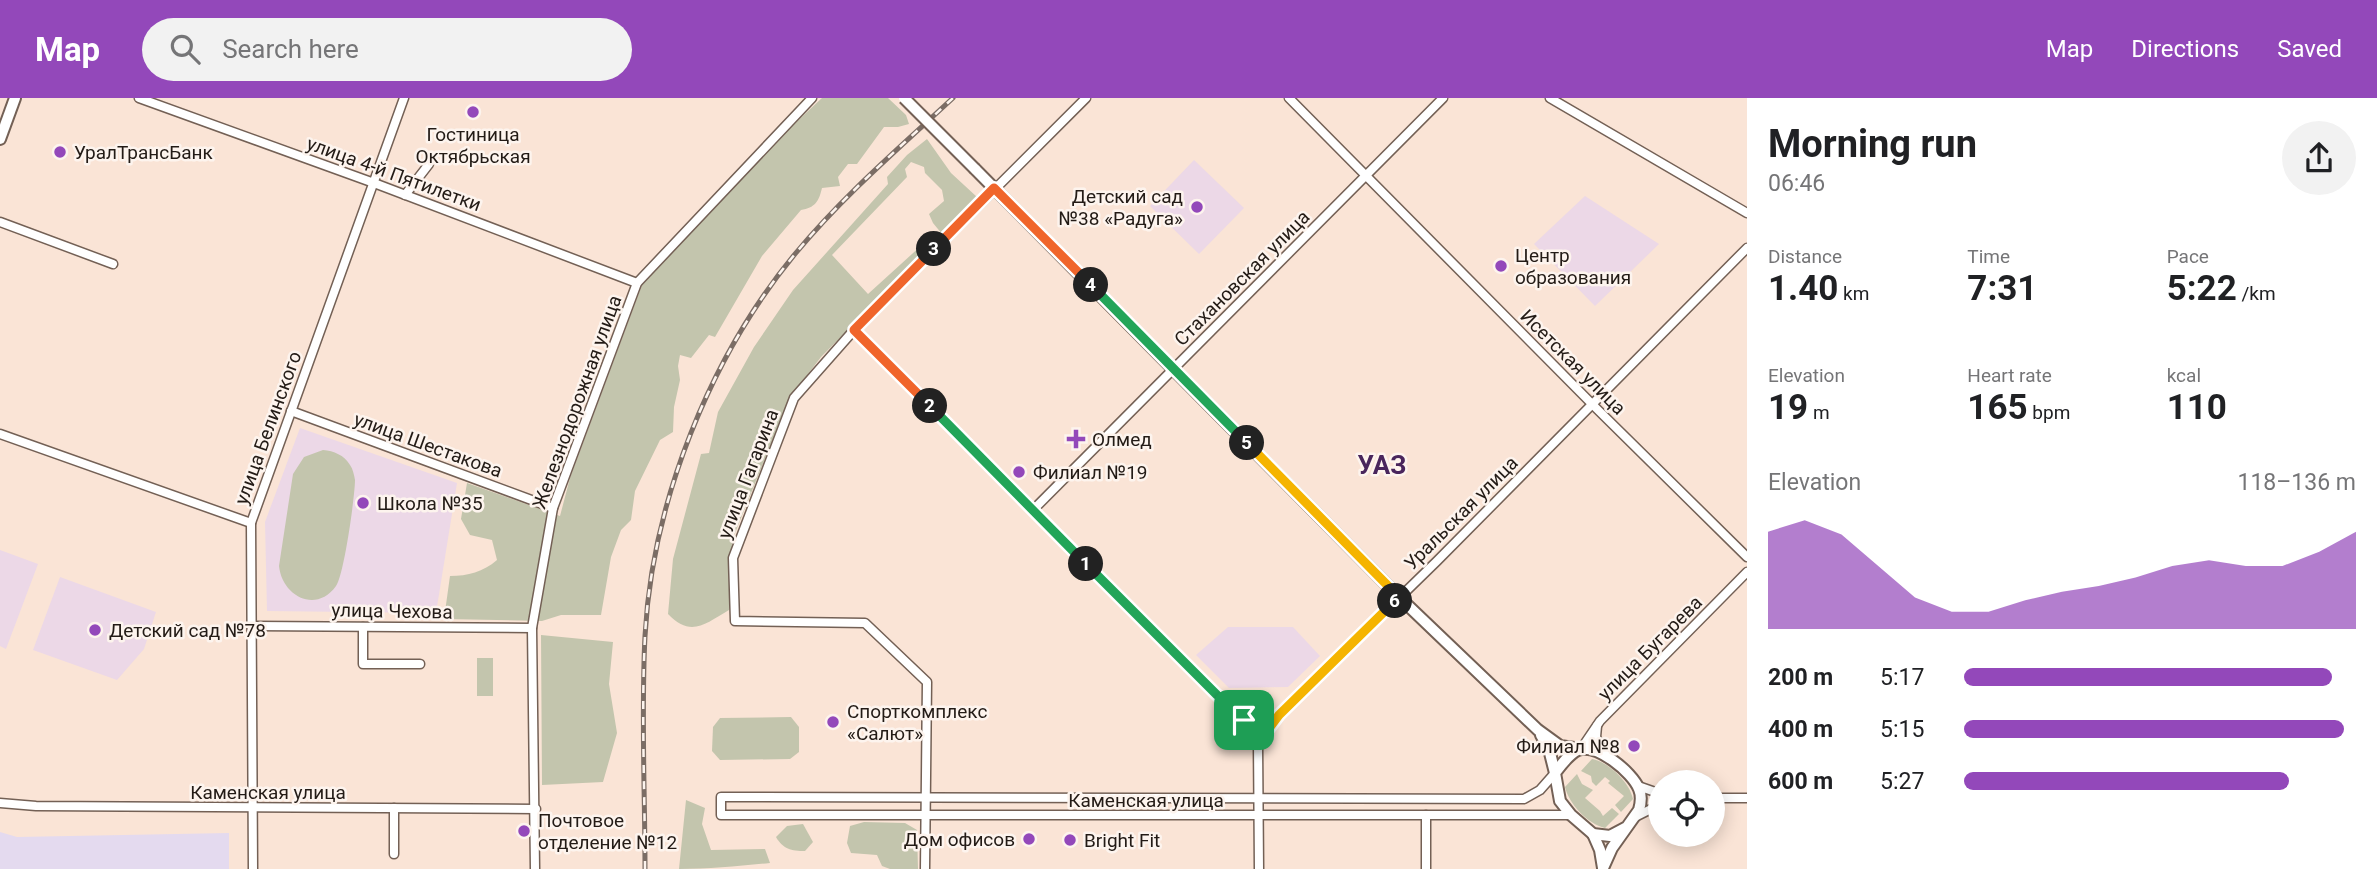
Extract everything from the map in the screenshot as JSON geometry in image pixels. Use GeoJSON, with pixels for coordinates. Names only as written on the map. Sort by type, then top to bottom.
{"type":"FeatureCollection","features":[{"type":"Feature","properties":{"kind":"main road"},"geometry":{"type":"LineString","coordinates":[[0,139],[15,98]]}},
{"type":"Feature","properties":{"kind":"main road"},"geometry":{"type":"LineString","coordinates":[[904,98],[1399,597],[1538,730],[1560,746],[1604,754],[1638,786],[1641,804],[1636,817],[1612,848],[1603,868]]}},
{"type":"Feature","properties":{"kind":"main road"},"geometry":{"type":"LineString","coordinates":[[1538,730],[1549,749],[1560,801],[1571,815],[1593,834],[1600,850],[1603,868]]}},
{"type":"Feature","properties":{"kind":"main road"},"geometry":{"type":"LineString","coordinates":[[1555,773],[1569,757],[1581,749]]}},
{"type":"Feature","properties":{"kind":"main road"},"geometry":{"type":"LineString","coordinates":[[1593,834],[1611,836],[1627,827]]}},
{"type":"Feature","properties":{"kind":"street","name":"улица 4-й Пятилетки"},"geometry":{"type":"LineString","coordinates":[[139,98],[374,183],[637,283]]}},
{"type":"Feature","properties":{"kind":"street","name":"улица Белинского"},"geometry":{"type":"LineString","coordinates":[[253,869],[251,523],[404,98]]}},
{"type":"Feature","properties":{"kind":"street","name":"Железнодорожная улица"},"geometry":{"type":"LineString","coordinates":[[535,869],[532,628],[553,508],[637,283],[812,98]]}},
{"type":"Feature","properties":{"kind":"street","name":"улица Гагарина"},"geometry":{"type":"LineString","coordinates":[[925,869],[927,682],[865,623],[735,621],[733,558],[794,398],[854,330],[1086,98]]}},
{"type":"Feature","properties":{"kind":"street","name":"Исетская улица"},"geometry":{"type":"LineString","coordinates":[[1289,98],[1591,404],[1747,557]]}},
{"type":"Feature","properties":{"kind":"street","name":"Стахановская улица"},"geometry":{"type":"LineString","coordinates":[[1033,510],[1443,98]]}},
{"type":"Feature","properties":{"kind":"street"},"geometry":{"type":"LineString","coordinates":[[1550,98],[1747,213]]}},
{"type":"Feature","properties":{"kind":"street"},"geometry":{"type":"LineString","coordinates":[[405,195],[429,163]]}},
{"type":"Feature","properties":{"kind":"street"},"geometry":{"type":"LineString","coordinates":[[0,222],[113,264]]}},
{"type":"Feature","properties":{"kind":"street","name":"Уральская улица"},"geometry":{"type":"LineString","coordinates":[[1258,743],[1279,715],[1747,247]]}},
{"type":"Feature","properties":{"kind":"street"},"geometry":{"type":"LineString","coordinates":[[854,330],[1255,732],[1258,743],[1259,869]]}},
{"type":"Feature","properties":{"kind":"street","name":"улица Шестакова"},"geometry":{"type":"LineString","coordinates":[[291,411],[553,508]]}},
{"type":"Feature","properties":{"kind":"street"},"geometry":{"type":"LineString","coordinates":[[0,434],[251,523]]}},
{"type":"Feature","properties":{"kind":"street","name":"улица Бугарева"},"geometry":{"type":"LineString","coordinates":[[1604,754],[1596,737],[1598,723],[1747,572]]}},
{"type":"Feature","properties":{"kind":"street","name":"улица Чехова"},"geometry":{"type":"LineString","coordinates":[[252,626],[532,628]]}},
{"type":"Feature","properties":{"kind":"street"},"geometry":{"type":"LineString","coordinates":[[363,627],[363,664],[420,664]]}},
{"type":"Feature","properties":{"kind":"street"},"geometry":{"type":"LineString","coordinates":[[1244,720],[1261,722],[1279,715]]}},
{"type":"Feature","properties":{"kind":"street"},"geometry":{"type":"LineString","coordinates":[[1581,749],[1598,723]]}},
{"type":"Feature","properties":{"kind":"street","name":"Каменская улица"},"geometry":{"type":"LineString","coordinates":[[1555,773],[1535,795],[1524,799],[721,797],[721,815],[1571,815]]}},
{"type":"Feature","properties":{"kind":"street"},"geometry":{"type":"LineString","coordinates":[[1638,786],[1648,789]]}},
{"type":"Feature","properties":{"kind":"street"},"geometry":{"type":"LineString","coordinates":[[1725,798],[1747,798]]}},
{"type":"Feature","properties":{"kind":"street"},"geometry":{"type":"LineString","coordinates":[[1504,799],[1504,815]]}},
{"type":"Feature","properties":{"kind":"street","name":"Каменская улица"},"geometry":{"type":"LineString","coordinates":[[0,803],[36,806],[536,809]]}},
{"type":"Feature","properties":{"kind":"street"},"geometry":{"type":"LineString","coordinates":[[394,808],[394,853]]}},
{"type":"Feature","properties":{"kind":"street"},"geometry":{"type":"LineString","coordinates":[[1636,817],[1648,811]]}},
{"type":"Feature","properties":{"kind":"street"},"geometry":{"type":"LineString","coordinates":[[1426,815],[1426,869]]}},
{"type":"Feature","properties":{"kind":"shaded area","name":"Детский сад №38 «Радуга»"},"geometry":{"type":"Polygon","coordinates":[[[1194,160],[1244,208],[1199,254],[1150,206],[1194,160]]]}},
{"type":"Feature","properties":{"kind":"shaded area"},"geometry":{"type":"Polygon","coordinates":[[[1585,196],[1659,244],[1595,306],[1534,244],[1585,196]]]}},
{"type":"Feature","properties":{"kind":"shaded area","name":"Школа №35"},"geometry":{"type":"Polygon","coordinates":[[[300,428],[457,483],[436,613],[267,611],[265,522],[300,428]]]}},
{"type":"Feature","properties":{"kind":"shaded area"},"geometry":{"type":"Polygon","coordinates":[[[0,550],[38,564],[6,649],[0,646],[0,550]]]}},
{"type":"Feature","properties":{"kind":"shaded area","name":"Детский сад №78"},"geometry":{"type":"Polygon","coordinates":[[[60,577],[156,612],[144,649],[117,680],[33,650],[60,577]]]}},
{"type":"Feature","properties":{"kind":"shaded area"},"geometry":{"type":"Polygon","coordinates":[[[1228,627],[1293,627],[1320,656],[1288,687],[1229,688],[1196,655],[1228,627]]]}},
{"type":"Feature","properties":{"kind":"shaded area"},"geometry":{"type":"Polygon","coordinates":[[[0,832],[17,837],[229,833],[229,869],[0,869],[0,832]]]}},
{"type":"Feature","properties":{"kind":"green space"},"geometry":{"type":"Polygon","coordinates":[[[822,98],[888,98],[906,115],[909,124],[884,127],[857,164],[848,164],[838,177],[840,186],[822,188],[816,203],[801,210],[762,256],[715,337],[709,335],[691,358],[680,355],[680,380],[674,407],[673,432],[660,440],[635,491],[631,520],[621,530],[611,557],[601,615],[561,615],[542,621],[444,619],[450,576],[475,572],[497,560],[492,540],[470,535],[461,519],[467,483],[560,516],[570,478],[642,285],[793,125],[822,98]]]}},
{"type":"Feature","properties":{"kind":"green space"},"geometry":{"type":"Polygon","coordinates":[[[927,139],[951,173],[977,197],[974,205],[942,234],[929,214],[944,201],[942,190],[925,173],[924,167],[911,162],[905,169],[907,177],[832,255],[868,294],[923,244],[929,248],[821,357],[789,399],[733,538],[729,610],[698,626],[691,627],[676,621],[668,614],[673,559],[701,454],[709,453],[718,412],[754,347],[793,290],[888,184],[887,177],[907,155],[927,139]]]}},
{"type":"Feature","properties":{"kind":"green space"},"geometry":{"type":"Polygon","coordinates":[[[323,450],[338,454],[348,462],[354,474],[355,489],[349,535],[339,579],[328,594],[310,600],[301,598],[286,586],[279,566],[293,474],[304,457],[323,450]]]}},
{"type":"Feature","properties":{"kind":"green space"},"geometry":{"type":"Polygon","coordinates":[[[541,635],[613,642],[609,684],[617,733],[603,782],[542,785],[541,635]]]}},
{"type":"Feature","properties":{"kind":"green space"},"geometry":{"type":"Polygon","coordinates":[[[477,658],[493,658],[493,696],[477,696],[477,658]]]}},
{"type":"Feature","properties":{"kind":"green space"},"geometry":{"type":"Polygon","coordinates":[[[791,717],[799,727],[799,752],[790,759],[720,760],[712,751],[713,727],[720,718],[791,717]]]}},
{"type":"Feature","properties":{"kind":"green space"},"geometry":{"type":"Polygon","coordinates":[[[1592,759],[1612,769],[1628,786],[1633,799],[1621,812],[1615,805],[1624,796],[1608,783],[1610,781],[1605,777],[1596,786],[1591,776],[1581,771],[1592,759]]]}},
{"type":"Feature","properties":{"kind":"green space"},"geometry":{"type":"Polygon","coordinates":[[[1577,774],[1582,784],[1593,790],[1585,798],[1603,816],[1612,808],[1619,814],[1605,828],[1586,818],[1567,793],[1565,787],[1577,774]]]}},
{"type":"Feature","properties":{"kind":"green space"},"geometry":{"type":"Polygon","coordinates":[[[686,800],[705,808],[702,824],[711,850],[765,849],[770,863],[679,869],[686,800]]]}},
{"type":"Feature","properties":{"kind":"green space"},"geometry":{"type":"Polygon","coordinates":[[[864,822],[905,823],[917,830],[918,869],[890,869],[882,866],[877,855],[851,853],[847,843],[850,826],[864,822]]]}},
{"type":"Feature","properties":{"kind":"green space"},"geometry":{"type":"Polygon","coordinates":[[[803,824],[813,842],[805,851],[788,848],[776,837],[787,826],[803,824]]]}},
{"type":"Feature","properties":{"kind":"railway"},"geometry":{"type":"LineString","coordinates":[[645,869],[643,694],[650,585],[659,534],[691,433],[737,338],[764,294],[795,254],[852,192],[953,98]]}},
{"type":"Feature","properties":{"kind":"place","name":"Гостиница Октябрьская"},"geometry":{"type":"Point","coordinates":[473,112]}},
{"type":"Feature","properties":{"kind":"place","name":"УралТрансБанк"},"geometry":{"type":"Point","coordinates":[60,152]}},
{"type":"Feature","properties":{"kind":"place","name":"Детский сад №38 «Радуга»"},"geometry":{"type":"Point","coordinates":[1197,207]}},
{"type":"Feature","properties":{"kind":"place","name":"Центр образования"},"geometry":{"type":"Point","coordinates":[1501,266]}},
{"type":"Feature","properties":{"kind":"place","name":"Олмед"},"geometry":{"type":"Point","coordinates":[1076,439]}},
{"type":"Feature","properties":{"kind":"place","name":"Филиал №19"},"geometry":{"type":"Point","coordinates":[1019,472]}},
{"type":"Feature","properties":{"kind":"place","name":"Школа №35"},"geometry":{"type":"Point","coordinates":[363,503]}},
{"type":"Feature","properties":{"kind":"place","name":"Детский сад №78"},"geometry":{"type":"Point","coordinates":[95,630]}},
{"type":"Feature","properties":{"kind":"place","name":"Спорткомплекс «Салют»"},"geometry":{"type":"Point","coordinates":[833,722]}},
{"type":"Feature","properties":{"kind":"place","name":"Филиал №8"},"geometry":{"type":"Point","coordinates":[1634,746]}},
{"type":"Feature","properties":{"kind":"place","name":"Почтовое отделение №12"},"geometry":{"type":"Point","coordinates":[524,831]}},
{"type":"Feature","properties":{"kind":"place","name":"Дом офисов"},"geometry":{"type":"Point","coordinates":[1029,839]}},
{"type":"Feature","properties":{"kind":"place","name":"Bright Fit"},"geometry":{"type":"Point","coordinates":[1070,840]}},
{"type":"Feature","properties":{"kind":"district","name":"УАЗ"},"geometry":{"type":"Point","coordinates":[1382,465]}},
{"type":"Feature","properties":{"kind":"route"},"geometry":{"type":"LineString","coordinates":[[994,188],[1399,597],[1279,715],[1258,743],[1255,732],[1244,720],[854,330],[994,188]]}}]}
